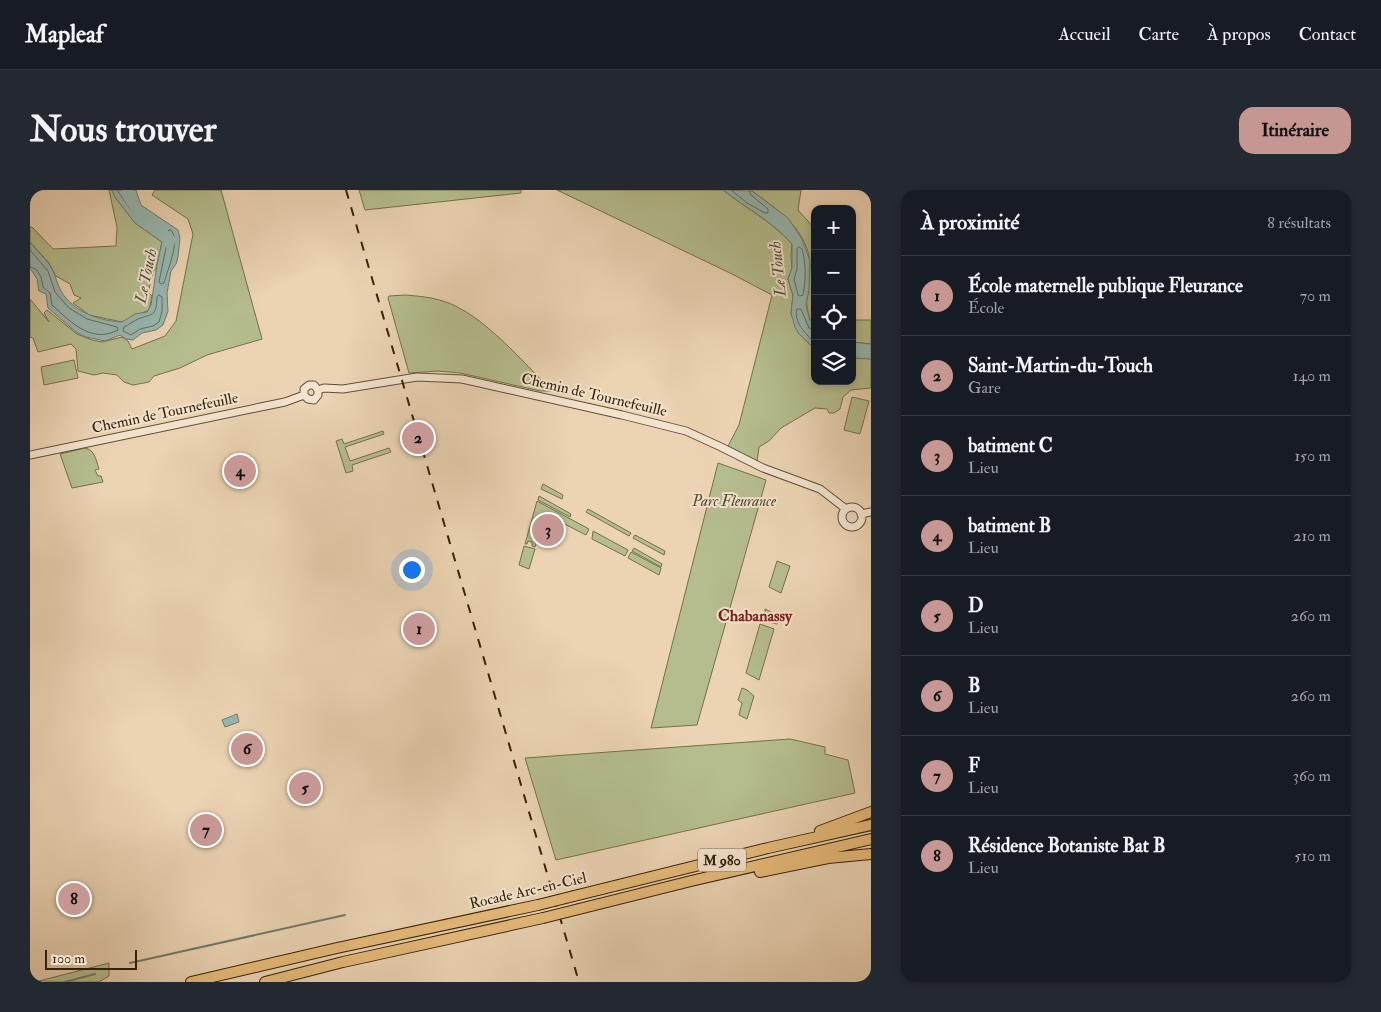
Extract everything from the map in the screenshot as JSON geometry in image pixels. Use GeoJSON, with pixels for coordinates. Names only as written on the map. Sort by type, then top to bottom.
{"type":"FeatureCollection","features":[{"type":"Feature","properties":{"kind":"highway"},"geometry":{"type":"LineString","coordinates":[[768,848],[774,844],[811,834],[871,812]]}},
{"type":"Feature","properties":{"kind":"highway","name":"Rocade Arc-en-Ciel"},"geometry":{"type":"LineString","coordinates":[[191,982],[391,936],[538,905],[768,848],[871,825]]}},
{"type":"Feature","properties":{"kind":"highway","name":"Rocade Arc-en-Ciel"},"geometry":{"type":"LineString","coordinates":[[265,982],[343,962],[544,918],[871,839]]}},
{"type":"Feature","properties":{"kind":"highway"},"geometry":{"type":"LineString","coordinates":[[681,884],[688,887],[828,858],[871,854]]}},
{"type":"Feature","properties":{"kind":"street","name":"Chemin de Tournefeuille"},"geometry":{"type":"LineString","coordinates":[[318,390],[324,388],[342,389],[417,377],[462,379],[622,415],[672,427],[700,437],[751,463],[820,489],[846,509]]}},
{"type":"Feature","properties":{"kind":"street"},"geometry":{"type":"LineString","coordinates":[[309,385],[314,385],[318,390],[318,395],[314,400],[308,399],[304,395],[304,389],[309,385]]}},
{"type":"Feature","properties":{"kind":"street","name":"Chemin de Tournefeuille"},"geometry":{"type":"LineString","coordinates":[[30,455],[280,403],[304,395]]}},
{"type":"Feature","properties":{"kind":"street"},"geometry":{"type":"LineString","coordinates":[[855,508],[861,514],[862,520],[858,524],[849,526],[844,523],[842,517],[846,509],[855,508]]}},
{"type":"Feature","properties":{"kind":"street"},"geometry":{"type":"LineString","coordinates":[[861,514],[871,512]]}},
{"type":"Feature","properties":{"kind":"green space"},"geometry":{"type":"Polygon","coordinates":[[[109,190],[112,190],[115,197],[135,223],[162,242],[156,270],[154,270],[148,292],[152,296],[149,310],[122,322],[89,315],[73,303],[81,298],[74,295],[70,284],[56,276],[49,263],[30,242],[30,227],[32,227],[53,249],[116,246],[117,227],[109,190]]]}},
{"type":"Feature","properties":{"kind":"green space"},"geometry":{"type":"Polygon","coordinates":[[[155,190],[221,190],[262,339],[207,355],[180,368],[154,376],[149,382],[133,385],[124,382],[117,375],[103,373],[94,375],[78,371],[76,349],[71,344],[38,352],[33,338],[30,337],[30,299],[49,322],[44,313],[47,310],[77,334],[102,342],[122,337],[128,341],[132,349],[165,336],[176,321],[193,234],[188,219],[152,195],[155,190]]]}},
{"type":"Feature","properties":{"kind":"green space"},"geometry":{"type":"Polygon","coordinates":[[[359,190],[521,190],[521,193],[365,210],[359,190]]]}},
{"type":"Feature","properties":{"kind":"green space"},"geometry":{"type":"Polygon","coordinates":[[[557,190],[723,190],[767,222],[792,244],[792,268],[788,279],[793,295],[791,313],[799,334],[811,345],[811,385],[856,385],[856,358],[869,358],[871,359],[871,388],[851,390],[843,397],[840,409],[834,413],[829,413],[827,409],[815,408],[781,428],[769,441],[759,447],[757,462],[728,446],[739,425],[772,295],[557,190]]]}},
{"type":"Feature","properties":{"kind":"green space"},"geometry":{"type":"Polygon","coordinates":[[[751,190],[801,190],[798,210],[811,225],[811,320],[807,310],[810,271],[808,252],[799,232],[777,210],[751,190]]]}},
{"type":"Feature","properties":{"kind":"green space"},"geometry":{"type":"Polygon","coordinates":[[[405,295],[443,301],[458,307],[472,316],[515,353],[552,391],[540,391],[460,373],[438,371],[409,373],[388,298],[389,296],[405,295]]]}},
{"type":"Feature","properties":{"kind":"green space"},"geometry":{"type":"Polygon","coordinates":[[[856,320],[871,320],[871,344],[856,342],[856,320]]]}},
{"type":"Feature","properties":{"kind":"green space"},"geometry":{"type":"Polygon","coordinates":[[[74,360],[78,378],[44,385],[41,367],[74,360]]]}},
{"type":"Feature","properties":{"kind":"green space"},"geometry":{"type":"Polygon","coordinates":[[[852,397],[869,401],[860,434],[844,430],[852,397]]]}},
{"type":"Feature","properties":{"kind":"green space"},"geometry":{"type":"Polygon","coordinates":[[[383,431],[384,434],[345,447],[350,461],[389,448],[391,452],[352,465],[353,471],[346,473],[336,441],[342,439],[344,444],[383,431]]]}},
{"type":"Feature","properties":{"kind":"green space"},"geometry":{"type":"Polygon","coordinates":[[[85,448],[95,456],[99,469],[95,470],[98,476],[101,476],[103,482],[72,488],[60,454],[85,448]]]}},
{"type":"Feature","properties":{"kind":"green space","name":"Parc Fleurance"},"geometry":{"type":"Polygon","coordinates":[[[718,463],[766,480],[697,725],[651,728],[718,463]]]}},
{"type":"Feature","properties":{"kind":"green space"},"geometry":{"type":"Polygon","coordinates":[[[543,484],[563,495],[562,499],[541,489],[543,484]]]}},
{"type":"Feature","properties":{"kind":"green space"},"geometry":{"type":"Polygon","coordinates":[[[539,496],[571,514],[570,517],[538,500],[539,496]]]}},
{"type":"Feature","properties":{"kind":"green space"},"geometry":{"type":"Polygon","coordinates":[[[537,501],[589,529],[586,535],[545,514],[535,547],[532,546],[532,542],[528,541],[525,544],[537,501]]]}},
{"type":"Feature","properties":{"kind":"green space"},"geometry":{"type":"Polygon","coordinates":[[[588,509],[631,533],[629,536],[586,512],[588,509]]]}},
{"type":"Feature","properties":{"kind":"green space"},"geometry":{"type":"Polygon","coordinates":[[[593,531],[628,550],[625,556],[592,539],[593,531]]]}},
{"type":"Feature","properties":{"kind":"green space"},"geometry":{"type":"Polygon","coordinates":[[[635,535],[665,551],[664,555],[633,538],[635,535]]]}},
{"type":"Feature","properties":{"kind":"green space"},"geometry":{"type":"Polygon","coordinates":[[[524,546],[535,549],[529,569],[519,565],[524,546]]]}},
{"type":"Feature","properties":{"kind":"green space"},"geometry":{"type":"Polygon","coordinates":[[[634,548],[662,564],[661,567],[632,551],[634,548]]]}},
{"type":"Feature","properties":{"kind":"green space"},"geometry":{"type":"Polygon","coordinates":[[[631,552],[661,568],[659,575],[628,558],[631,552]]]}},
{"type":"Feature","properties":{"kind":"green space"},"geometry":{"type":"Polygon","coordinates":[[[777,561],[790,566],[781,593],[769,587],[777,561]]]}},
{"type":"Feature","properties":{"kind":"green space"},"geometry":{"type":"Polygon","coordinates":[[[765,609],[779,616],[777,624],[765,619],[765,609]]]}},
{"type":"Feature","properties":{"kind":"green space"},"geometry":{"type":"Polygon","coordinates":[[[760,624],[774,629],[759,680],[746,673],[760,624]]]}},
{"type":"Feature","properties":{"kind":"green space"},"geometry":{"type":"Polygon","coordinates":[[[742,688],[754,696],[747,719],[739,715],[742,703],[738,700],[742,688]]]}},
{"type":"Feature","properties":{"kind":"green space"},"geometry":{"type":"Polygon","coordinates":[[[790,739],[825,747],[825,754],[848,760],[855,793],[556,860],[525,758],[790,739]]]}},
{"type":"Feature","properties":{"kind":"green space"},"geometry":{"type":"Polygon","coordinates":[[[109,963],[109,976],[99,982],[35,982],[109,963]]]}},
{"type":"Feature","properties":{"kind":"water"},"geometry":{"type":"Polygon","coordinates":[[[112,190],[136,190],[141,205],[178,230],[180,238],[178,257],[171,271],[167,293],[168,311],[163,325],[156,330],[142,333],[133,340],[126,339],[120,335],[105,341],[86,337],[76,332],[48,308],[46,294],[39,291],[37,279],[30,268],[30,242],[50,265],[66,298],[80,310],[105,320],[122,322],[135,314],[147,312],[151,305],[162,242],[135,223],[115,197],[112,190]],[[150,220],[147,221],[150,228],[156,233],[161,234],[162,227],[150,220]]]}},
{"type":"Feature","properties":{"kind":"water"},"geometry":{"type":"Polygon","coordinates":[[[723,190],[752,191],[788,218],[802,239],[810,261],[809,290],[806,305],[811,321],[811,345],[799,334],[791,313],[793,295],[788,279],[792,268],[792,244],[768,222],[723,190]]]}},
{"type":"Feature","properties":{"kind":"water"},"geometry":{"type":"Polygon","coordinates":[[[856,342],[871,344],[871,359],[856,358],[856,342]]]}},
{"type":"Feature","properties":{"kind":"water"},"geometry":{"type":"Polygon","coordinates":[[[237,714],[239,722],[225,727],[222,720],[237,714]]]}},
{"type":"Feature","properties":{"kind":"waterway","name":"Le Touch"},"geometry":{"type":"LineString","coordinates":[[128,190],[127,194],[139,213],[170,240],[169,243]]}},
{"type":"Feature","properties":{"kind":"waterway"},"geometry":{"type":"LineString","coordinates":[[130,963],[345,915]]}},
{"type":"Feature","properties":{"kind":"waterway"},"geometry":{"type":"LineString","coordinates":[[65,982],[95,974]]}},
{"type":"Feature","properties":{"kind":"railway"},"geometry":{"type":"LineString","coordinates":[[346,190],[579,982]]}},
{"type":"Feature","properties":{"kind":"place","name":"Saint-Martin-du-Touch"},"geometry":{"type":"Point","coordinates":[418,438]}},
{"type":"Feature","properties":{"kind":"place","name":"batiment B"},"geometry":{"type":"Point","coordinates":[240,471]}},
{"type":"Feature","properties":{"kind":"place","name":"batiment C"},"geometry":{"type":"Point","coordinates":[548,530]}},
{"type":"Feature","properties":{"kind":"place","name":"École maternelle publique Fleurance"},"geometry":{"type":"Point","coordinates":[419,629]}},
{"type":"Feature","properties":{"kind":"place","name":"B"},"geometry":{"type":"Point","coordinates":[247,749]}},
{"type":"Feature","properties":{"kind":"place","name":"D"},"geometry":{"type":"Point","coordinates":[305,788]}},
{"type":"Feature","properties":{"kind":"place","name":"F"},"geometry":{"type":"Point","coordinates":[206,830]}},
{"type":"Feature","properties":{"kind":"place","name":"Résidence Botaniste Bat B"},"geometry":{"type":"Point","coordinates":[74,899]}},
{"type":"Feature","properties":{"kind":"district","name":"Chabanassy"},"geometry":{"type":"Point","coordinates":[755,616]}}]}
